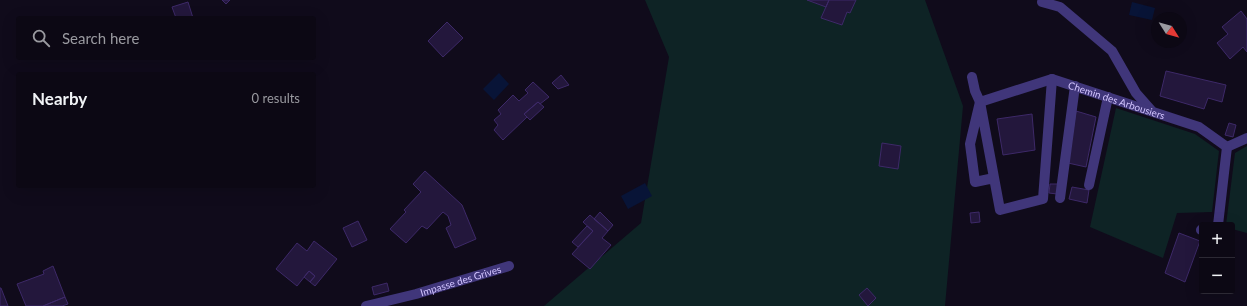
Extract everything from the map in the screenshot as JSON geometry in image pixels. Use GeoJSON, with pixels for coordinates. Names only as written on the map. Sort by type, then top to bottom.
{"type":"FeatureCollection","features":[{"type":"Feature","properties":{"kind":"street"},"geometry":{"type":"LineString","coordinates":[[1042,2],[1060,6],[1112,51],[1136,93],[1152,111]]}},
{"type":"Feature","properties":{"kind":"street"},"geometry":{"type":"LineString","coordinates":[[972,77],[975,91],[980,102],[1000,210],[1043,199],[1052,78],[980,102]]}},
{"type":"Feature","properties":{"kind":"street","name":"Chemin des Arbousiers"},"geometry":{"type":"LineString","coordinates":[[1052,78],[1199,127],[1227,147]]}},
{"type":"Feature","properties":{"kind":"street"},"geometry":{"type":"LineString","coordinates":[[1060,198],[1075,86]]}},
{"type":"Feature","properties":{"kind":"street"},"geometry":{"type":"LineString","coordinates":[[1089,185],[1108,97]]}},
{"type":"Feature","properties":{"kind":"street"},"geometry":{"type":"LineString","coordinates":[[980,102],[970,144],[976,182],[994,178]]}},
{"type":"Feature","properties":{"kind":"street"},"geometry":{"type":"LineString","coordinates":[[1218,222],[1227,147],[1247,138]]}},
{"type":"Feature","properties":{"kind":"street","name":"Impasse des Grives"},"geometry":{"type":"LineString","coordinates":[[366,306],[416,294],[509,266]]}},
{"type":"Feature","properties":{"kind":"green space"},"geometry":{"type":"Polygon","coordinates":[[[645,0],[925,0],[963,106],[945,306],[544,306],[641,223],[669,57],[645,0]]]}},
{"type":"Feature","properties":{"kind":"green space"},"geometry":{"type":"Polygon","coordinates":[[[1116,108],[1195,134],[1219,151],[1212,212],[1177,213],[1163,258],[1090,227],[1116,108]]]}},
{"type":"Feature","properties":{"kind":"green space"},"geometry":{"type":"Polygon","coordinates":[[[1247,146],[1247,233],[1235,230],[1235,222],[1226,222],[1235,153],[1247,146]]]}},
{"type":"Feature","properties":{"kind":"water"},"geometry":{"type":"Polygon","coordinates":[[[1132,2],[1155,8],[1154,12],[1151,12],[1151,20],[1129,15],[1132,2]]]}},
{"type":"Feature","properties":{"kind":"water"},"geometry":{"type":"Polygon","coordinates":[[[499,73],[509,84],[494,100],[483,89],[499,73]]]}},
{"type":"Feature","properties":{"kind":"water"},"geometry":{"type":"Polygon","coordinates":[[[645,183],[652,196],[628,209],[621,196],[645,183]]]}},
{"type":"Feature","properties":{"kind":"building"},"geometry":{"type":"Polygon","coordinates":[[[222,0],[230,0],[226,4],[222,0]]]}},
{"type":"Feature","properties":{"kind":"building"},"geometry":{"type":"Polygon","coordinates":[[[807,0],[829,0],[826,7],[807,0]]]}},
{"type":"Feature","properties":{"kind":"building"},"geometry":{"type":"Polygon","coordinates":[[[829,0],[856,0],[850,13],[847,12],[842,25],[821,18],[829,0]]]}},
{"type":"Feature","properties":{"kind":"building"},"geometry":{"type":"Polygon","coordinates":[[[188,2],[192,16],[175,16],[172,7],[188,2]]]}},
{"type":"Feature","properties":{"kind":"building"},"geometry":{"type":"Polygon","coordinates":[[[1241,11],[1247,19],[1247,52],[1243,47],[1230,59],[1217,43],[1228,34],[1222,27],[1241,11]]]}},
{"type":"Feature","properties":{"kind":"building"},"geometry":{"type":"Polygon","coordinates":[[[447,22],[463,38],[443,57],[428,41],[447,22]]]}},
{"type":"Feature","properties":{"kind":"building"},"geometry":{"type":"Polygon","coordinates":[[[1166,71],[1226,85],[1222,102],[1208,98],[1204,109],[1160,96],[1166,71]]]}},
{"type":"Feature","properties":{"kind":"building"},"geometry":{"type":"Polygon","coordinates":[[[561,75],[569,85],[558,89],[552,83],[561,75]]]}},
{"type":"Feature","properties":{"kind":"building"},"geometry":{"type":"Polygon","coordinates":[[[533,82],[549,97],[540,104],[538,102],[524,114],[527,117],[503,140],[494,130],[498,125],[494,120],[501,114],[498,110],[513,95],[519,101],[528,93],[525,90],[533,82]]]}},
{"type":"Feature","properties":{"kind":"building"},"geometry":{"type":"Polygon","coordinates":[[[538,102],[544,107],[530,120],[524,114],[538,102]]]}},
{"type":"Feature","properties":{"kind":"building"},"geometry":{"type":"Polygon","coordinates":[[[1076,111],[1096,117],[1086,167],[1068,163],[1076,111]]]}},
{"type":"Feature","properties":{"kind":"building"},"geometry":{"type":"Polygon","coordinates":[[[1032,114],[1035,150],[1003,155],[997,119],[1032,114]]]}},
{"type":"Feature","properties":{"kind":"building"},"geometry":{"type":"Polygon","coordinates":[[[1229,123],[1236,125],[1233,137],[1225,135],[1229,123]]]}},
{"type":"Feature","properties":{"kind":"building"},"geometry":{"type":"Polygon","coordinates":[[[882,143],[901,146],[898,169],[879,166],[882,143]]]}},
{"type":"Feature","properties":{"kind":"building"},"geometry":{"type":"Polygon","coordinates":[[[425,171],[462,205],[476,239],[455,248],[446,228],[451,225],[448,216],[443,212],[427,229],[422,226],[406,243],[390,229],[406,212],[404,210],[421,192],[413,184],[425,171]]]}},
{"type":"Feature","properties":{"kind":"building"},"geometry":{"type":"Polygon","coordinates":[[[1050,184],[1058,184],[1057,194],[1049,193],[1050,184]]]}},
{"type":"Feature","properties":{"kind":"building"},"geometry":{"type":"Polygon","coordinates":[[[1072,187],[1089,190],[1087,203],[1069,199],[1072,187]]]}},
{"type":"Feature","properties":{"kind":"building"},"geometry":{"type":"Polygon","coordinates":[[[600,212],[613,225],[608,231],[594,219],[600,212]]]}},
{"type":"Feature","properties":{"kind":"building"},"geometry":{"type":"Polygon","coordinates":[[[979,212],[980,222],[971,223],[970,213],[979,212]]]}},
{"type":"Feature","properties":{"kind":"building"},"geometry":{"type":"Polygon","coordinates":[[[590,215],[608,231],[602,238],[611,245],[590,269],[572,254],[593,231],[583,222],[590,215]]]}},
{"type":"Feature","properties":{"kind":"building"},"geometry":{"type":"Polygon","coordinates":[[[358,221],[367,240],[352,247],[343,228],[358,221]]]}},
{"type":"Feature","properties":{"kind":"building"},"geometry":{"type":"Polygon","coordinates":[[[587,226],[593,231],[578,247],[572,242],[587,226]]]}},
{"type":"Feature","properties":{"kind":"building"},"geometry":{"type":"Polygon","coordinates":[[[1179,233],[1199,241],[1185,282],[1165,273],[1179,233]]]}},
{"type":"Feature","properties":{"kind":"building"},"geometry":{"type":"Polygon","coordinates":[[[314,241],[337,259],[315,286],[310,282],[315,276],[309,271],[297,286],[276,269],[297,243],[307,251],[314,241]]]}},
{"type":"Feature","properties":{"kind":"building"},"geometry":{"type":"Polygon","coordinates":[[[53,266],[65,297],[43,306],[26,306],[17,284],[44,274],[43,271],[53,266]]]}},
{"type":"Feature","properties":{"kind":"building"},"geometry":{"type":"Polygon","coordinates":[[[309,271],[315,276],[310,282],[304,277],[309,271]]]}},
{"type":"Feature","properties":{"kind":"building"},"geometry":{"type":"Polygon","coordinates":[[[387,283],[389,291],[374,295],[372,287],[387,283]]]}},
{"type":"Feature","properties":{"kind":"building"},"geometry":{"type":"Polygon","coordinates":[[[1,288],[8,306],[0,306],[1,288]]]}},
{"type":"Feature","properties":{"kind":"building"},"geometry":{"type":"Polygon","coordinates":[[[867,288],[876,298],[868,306],[859,295],[867,288]]]}},
{"type":"Feature","properties":{"kind":"building"},"geometry":{"type":"Polygon","coordinates":[[[65,297],[68,304],[62,306],[43,306],[65,297]]]}}]}
